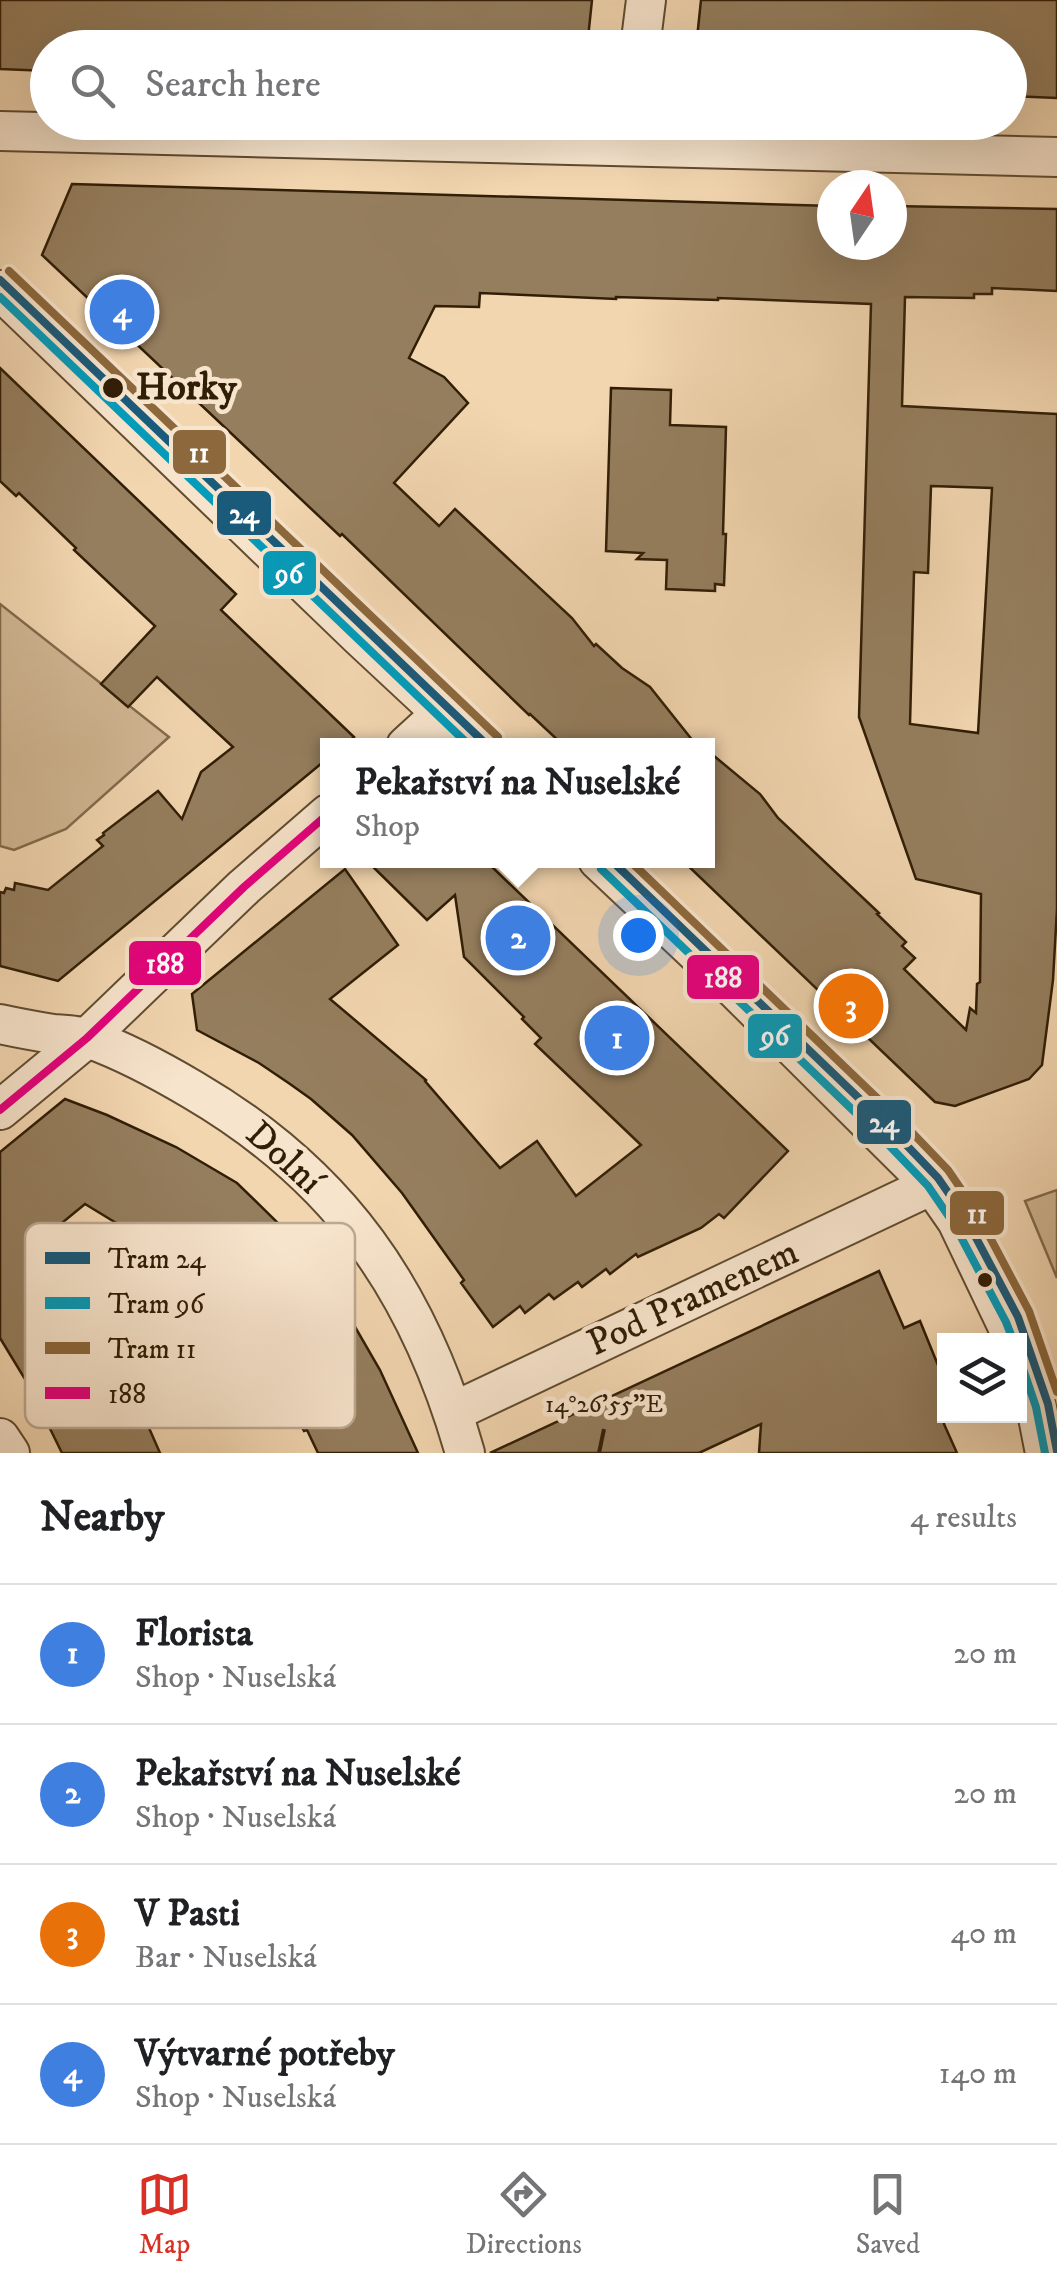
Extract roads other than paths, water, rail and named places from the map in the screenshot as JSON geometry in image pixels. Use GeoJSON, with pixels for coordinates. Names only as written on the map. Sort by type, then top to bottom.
{"type":"FeatureCollection","features":[{"type":"Feature","properties":{"kind":"street"},"geometry":{"type":"LineString","coordinates":[[642,30],[646,0]]}},
{"type":"Feature","properties":{"kind":"street"},"geometry":{"type":"LineString","coordinates":[[0,132],[30,132]]}},
{"type":"Feature","properties":{"kind":"street"},"geometry":{"type":"LineString","coordinates":[[727,140],[1057,157]]}},
{"type":"Feature","properties":{"kind":"street"},"geometry":{"type":"LineString","coordinates":[[0,290],[469,738]]}},
{"type":"Feature","properties":{"kind":"street"},"geometry":{"type":"LineString","coordinates":[[415,738],[442,713]]}},
{"type":"Feature","properties":{"kind":"street"},"geometry":{"type":"LineString","coordinates":[[0,1110],[87,1038],[244,887],[320,821]]}},
{"type":"Feature","properties":{"kind":"street"},"geometry":{"type":"LineString","coordinates":[[606,868],[932,1185],[957,1221],[1011,1333]]}},
{"type":"Feature","properties":{"kind":"street","name":"Dolní"},"geometry":{"type":"LineString","coordinates":[[0,1024],[87,1038],[163,1072],[236,1115],[305,1171],[352,1223]]}},
{"type":"Feature","properties":{"kind":"street","name":"Pod Pramenem"},"geometry":{"type":"LineString","coordinates":[[453,1412],[932,1185]]}},
{"type":"Feature","properties":{"kind":"street","name":"Dolní"},"geometry":{"type":"LineString","coordinates":[[355,1228],[394,1282],[428,1346],[465,1453]]}},
{"type":"Feature","properties":{"kind":"street"},"geometry":{"type":"LineString","coordinates":[[1027,1377],[1045,1453]]}},
{"type":"Feature","properties":{"kind":"street"},"geometry":{"type":"LineString","coordinates":[[0,1438],[10,1453]]}},
{"type":"Feature","properties":{"kind":"tram line","name":"11"},"geometry":{"type":"LineString","coordinates":[[9,271],[498,737]]}},
{"type":"Feature","properties":{"kind":"tram line","name":"24"},"geometry":{"type":"LineString","coordinates":[[0,280],[480,738]]}},
{"type":"Feature","properties":{"kind":"tram line","name":"96"},"geometry":{"type":"LineString","coordinates":[[0,297],[462,738]]}},
{"type":"Feature","properties":{"kind":"tram line","name":"24"},"geometry":{"type":"LineString","coordinates":[[619,868],[938,1178],[965,1217],[1018,1317],[1048,1404],[1057,1451]]}},
{"type":"Feature","properties":{"kind":"tram line","name":"11"},"geometry":{"type":"LineString","coordinates":[[637,868],[948,1170],[976,1211],[1029,1311],[1057,1392]]}},
{"type":"Feature","properties":{"kind":"tram line","name":"96"},"geometry":{"type":"LineString","coordinates":[[601,869],[928,1186],[954,1224],[1010,1333]]}},
{"type":"Feature","properties":{"kind":"tram line","name":"96"},"geometry":{"type":"LineString","coordinates":[[1027,1381],[1045,1453]]}},
{"type":"Feature","properties":{"kind":"place","name":"Výtvarné potřeby"},"geometry":{"type":"Point","coordinates":[122,312]}},
{"type":"Feature","properties":{"kind":"place","name":"Horky"},"geometry":{"type":"Point","coordinates":[113,388]}},
{"type":"Feature","properties":{"kind":"place","name":"Pekařství na Nuselské"},"geometry":{"type":"Point","coordinates":[518,938]}},
{"type":"Feature","properties":{"kind":"place","name":"V Pasti"},"geometry":{"type":"Point","coordinates":[851,1006]}},
{"type":"Feature","properties":{"kind":"place","name":"Florista"},"geometry":{"type":"Point","coordinates":[617,1038]}}]}
